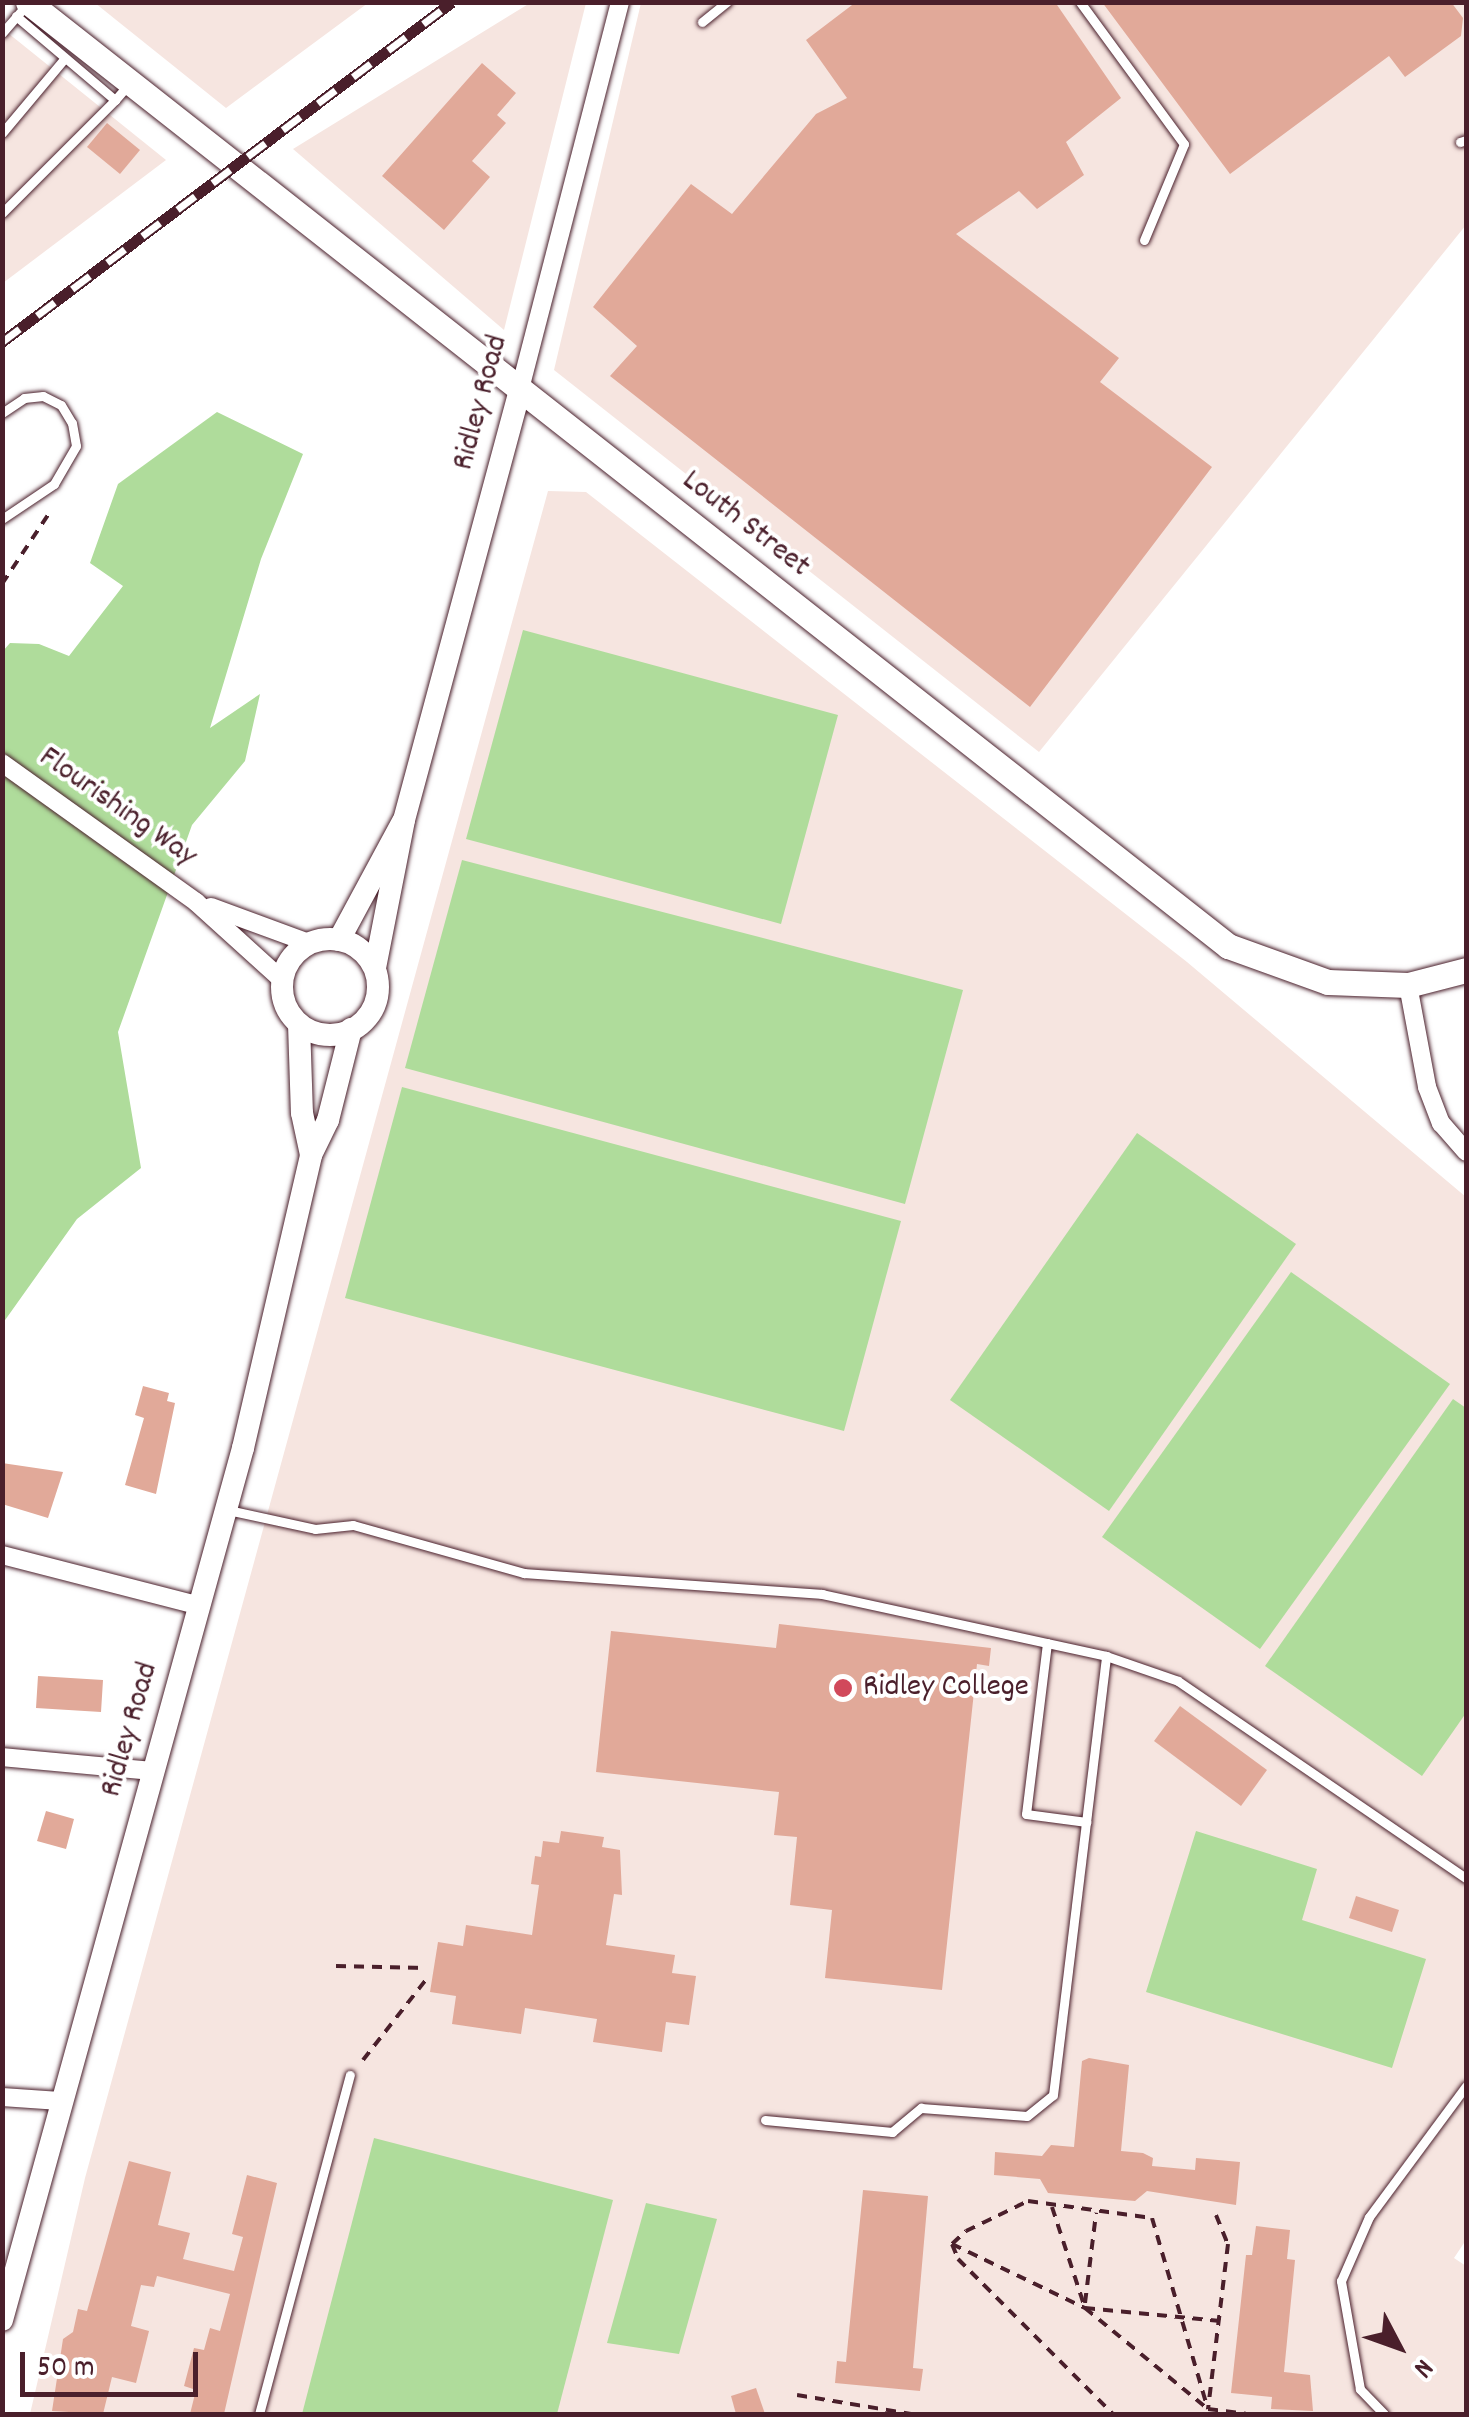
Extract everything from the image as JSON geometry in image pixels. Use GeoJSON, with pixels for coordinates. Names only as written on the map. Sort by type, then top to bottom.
{"type":"FeatureCollection","features":[{"type":"Feature","properties":{"kind":"main road","name":"Louth Street"},"geometry":{"type":"LineString","coordinates":[[24,7],[122,92],[520,390],[1228,946],[1328,982],[1408,985],[1466,970]]}},
{"type":"Feature","properties":{"kind":"street","name":"Ridley Road"},"geometry":{"type":"LineString","coordinates":[[376,968],[404,820],[620,2]]}},
{"type":"Feature","properties":{"kind":"street","name":"Flourishing Way"},"geometry":{"type":"LineString","coordinates":[[2,763],[196,902],[282,980]]}},
{"type":"Feature","properties":{"kind":"street","name":"Ridley Road"},"geometry":{"type":"LineString","coordinates":[[339,940],[404,820]]}},
{"type":"Feature","properties":{"kind":"street","name":"Flourishing Way"},"geometry":{"type":"LineString","coordinates":[[196,902],[309,943]]}},
{"type":"Feature","properties":{"kind":"street"},"geometry":{"type":"LineString","coordinates":[[339,940],[376,968],[371,1011],[351,1029],[330,1035],[299,1024],[282,996],[282,980],[296,952],[309,943],[339,940]]}},
{"type":"Feature","properties":{"kind":"street"},"geometry":{"type":"LineString","coordinates":[[1408,985],[1426,1087],[1441,1123],[1466,1152]]}},
{"type":"Feature","properties":{"kind":"street","name":"Ridley Road"},"geometry":{"type":"LineString","coordinates":[[299,1024],[302,1113],[311,1154]]}},
{"type":"Feature","properties":{"kind":"street","name":"Ridley Road"},"geometry":{"type":"LineString","coordinates":[[2,2320],[200,1606],[311,1154],[328,1120],[351,1029]]}},
{"type":"Feature","properties":{"kind":"street"},"geometry":{"type":"LineString","coordinates":[[2,1554],[200,1606]]}},
{"type":"Feature","properties":{"kind":"street"},"geometry":{"type":"LineString","coordinates":[[2,1757],[154,1771]]}},
{"type":"Feature","properties":{"kind":"street"},"geometry":{"type":"LineString","coordinates":[[2,2097],[60,2101]]}},
{"type":"Feature","properties":{"kind":"lane"},"geometry":{"type":"LineString","coordinates":[[702,22],[727,2]]}},
{"type":"Feature","properties":{"kind":"lane"},"geometry":{"type":"LineString","coordinates":[[1080,2],[1184,144],[1144,240]]}},
{"type":"Feature","properties":{"kind":"lane"},"geometry":{"type":"LineString","coordinates":[[2,34],[24,7],[64,59],[122,92],[2,212]]}},
{"type":"Feature","properties":{"kind":"lane"},"geometry":{"type":"LineString","coordinates":[[2,132],[64,59]]}},
{"type":"Feature","properties":{"kind":"lane"},"geometry":{"type":"LineString","coordinates":[[2,413],[24,398],[43,396],[72,423],[76,446],[54,484],[2,519]]}},
{"type":"Feature","properties":{"kind":"lane"},"geometry":{"type":"LineString","coordinates":[[225,1510],[316,1529],[352,1526],[524,1573],[822,1594],[1106,1656],[1178,1681],[1466,1878]]}},
{"type":"Feature","properties":{"kind":"lane"},"geometry":{"type":"LineString","coordinates":[[1046,1643],[1026,1814],[1086,1822]]}},
{"type":"Feature","properties":{"kind":"lane"},"geometry":{"type":"LineString","coordinates":[[765,2120],[892,2132],[921,2108],[1027,2116],[1053,2094],[1106,1656]]}},
{"type":"Feature","properties":{"kind":"lane"},"geometry":{"type":"LineString","coordinates":[[258,2414],[350,2075]]}},
{"type":"Feature","properties":{"kind":"lane"},"geometry":{"type":"LineString","coordinates":[[1384,2414],[1360,2389],[1341,2280],[1369,2217],[1466,2086]]}},
{"type":"Feature","properties":{"kind":"path"},"geometry":{"type":"LineString","coordinates":[[2,584],[48,515]]}},
{"type":"Feature","properties":{"kind":"path"},"geometry":{"type":"LineString","coordinates":[[336,1966],[426,1968]]}},
{"type":"Feature","properties":{"kind":"path"},"geometry":{"type":"LineString","coordinates":[[363,2060],[428,1977]]}},
{"type":"Feature","properties":{"kind":"path"},"geometry":{"type":"LineString","coordinates":[[952,2244],[966,2230],[1028,2200],[1152,2218],[1208,2409]]}},
{"type":"Feature","properties":{"kind":"path"},"geometry":{"type":"LineString","coordinates":[[1051,2205],[1085,2308]]}},
{"type":"Feature","properties":{"kind":"path"},"geometry":{"type":"LineString","coordinates":[[1085,2308],[1096,2212]]}},
{"type":"Feature","properties":{"kind":"path"},"geometry":{"type":"LineString","coordinates":[[1208,2409],[1228,2244],[1216,2215]]}},
{"type":"Feature","properties":{"kind":"path"},"geometry":{"type":"LineString","coordinates":[[952,2244],[1085,2308],[1208,2409],[1246,2414]]}},
{"type":"Feature","properties":{"kind":"path"},"geometry":{"type":"LineString","coordinates":[[952,2244],[958,2259],[1113,2414]]}},
{"type":"Feature","properties":{"kind":"path"},"geometry":{"type":"LineString","coordinates":[[1085,2308],[1220,2321]]}},
{"type":"Feature","properties":{"kind":"path"},"geometry":{"type":"LineString","coordinates":[[797,2395],[912,2414]]}},
{"type":"Feature","properties":{"kind":"path"},"geometry":{"type":"LineString","coordinates":[[1199,2414],[1208,2409]]}},
{"type":"Feature","properties":{"kind":"shaded area"},"geometry":{"type":"Polygon","coordinates":[[[95,3],[368,3],[226,108],[95,3]]]}},
{"type":"Feature","properties":{"kind":"shaded area"},"geometry":{"type":"Polygon","coordinates":[[[530,3],[586,3],[504,330],[293,149],[530,3]]]}},
{"type":"Feature","properties":{"kind":"shaded area"},"geometry":{"type":"Polygon","coordinates":[[[641,3],[1466,3],[1466,225],[1039,752],[554,370],[641,3]]]}},
{"type":"Feature","properties":{"kind":"shaded area"},"geometry":{"type":"Polygon","coordinates":[[[3,29],[166,160],[3,283],[3,29]]]}},
{"type":"Feature","properties":{"kind":"shaded area","name":"Ridley College"},"geometry":{"type":"Polygon","coordinates":[[[548,491],[586,492],[1187,962],[1466,1197],[1466,2240],[1454,2258],[1466,2266],[1466,2414],[30,2414],[85,2178],[548,491]]]}},
{"type":"Feature","properties":{"kind":"green space"},"geometry":{"type":"Polygon","coordinates":[[[217,412],[303,454],[261,559],[210,728],[260,694],[245,761],[192,825],[118,1032],[141,1168],[77,1219],[3,1323],[3,651],[10,643],[39,644],[69,656],[123,586],[90,563],[118,484],[217,412]]]}},
{"type":"Feature","properties":{"kind":"green space"},"geometry":{"type":"Polygon","coordinates":[[[523,630],[838,715],[781,924],[466,839],[523,630]]]}},
{"type":"Feature","properties":{"kind":"green space"},"geometry":{"type":"Polygon","coordinates":[[[462,860],[963,990],[905,1204],[405,1068],[462,860]]]}},
{"type":"Feature","properties":{"kind":"green space"},"geometry":{"type":"Polygon","coordinates":[[[402,1087],[901,1221],[844,1431],[345,1298],[402,1087]]]}},
{"type":"Feature","properties":{"kind":"green space"},"geometry":{"type":"Polygon","coordinates":[[[1137,1133],[1296,1244],[1109,1511],[950,1400],[1137,1133]]]}},
{"type":"Feature","properties":{"kind":"green space"},"geometry":{"type":"Polygon","coordinates":[[[1291,1272],[1450,1384],[1260,1649],[1102,1537],[1291,1272]]]}},
{"type":"Feature","properties":{"kind":"green space"},"geometry":{"type":"Polygon","coordinates":[[[1453,1399],[1466,1408],[1466,1713],[1422,1776],[1265,1666],[1453,1399]]]}},
{"type":"Feature","properties":{"kind":"green space"},"geometry":{"type":"Polygon","coordinates":[[[1196,1831],[1317,1869],[1302,1920],[1426,1959],[1392,2068],[1146,1992],[1196,1831]]]}},
{"type":"Feature","properties":{"kind":"green space"},"geometry":{"type":"Polygon","coordinates":[[[374,2138],[613,2200],[557,2414],[302,2414],[374,2138]]]}},
{"type":"Feature","properties":{"kind":"green space"},"geometry":{"type":"Polygon","coordinates":[[[646,2203],[717,2219],[679,2354],[607,2343],[646,2203]]]}},
{"type":"Feature","properties":{"kind":"building"},"geometry":{"type":"Polygon","coordinates":[[[856,2],[1055,2],[1121,98],[1066,142],[1084,175],[1037,209],[1019,191],[956,234],[1119,358],[1100,382],[1212,467],[1030,707],[610,376],[637,346],[593,307],[691,184],[732,214],[816,114],[847,98],[806,40],[856,2]]]}},
{"type":"Feature","properties":{"kind":"building"},"geometry":{"type":"Polygon","coordinates":[[[1102,2],[1451,2],[1463,18],[1461,36],[1405,77],[1389,56],[1230,174],[1102,2]]]}},
{"type":"Feature","properties":{"kind":"building"},"geometry":{"type":"Polygon","coordinates":[[[482,63],[516,93],[497,115],[506,123],[472,161],[490,177],[444,230],[382,176],[482,63]]]}},
{"type":"Feature","properties":{"kind":"building"},"geometry":{"type":"Polygon","coordinates":[[[107,123],[140,150],[120,174],[87,147],[107,123]]]}},
{"type":"Feature","properties":{"kind":"building"},"geometry":{"type":"Polygon","coordinates":[[[143,1386],[169,1393],[167,1401],[175,1403],[156,1494],[125,1485],[144,1418],[135,1415],[143,1386]]]}},
{"type":"Feature","properties":{"kind":"building"},"geometry":{"type":"Polygon","coordinates":[[[2,1463],[63,1472],[48,1518],[2,1504],[2,1463]]]}},
{"type":"Feature","properties":{"kind":"building"},"geometry":{"type":"Polygon","coordinates":[[[779,1624],[991,1648],[989,1666],[977,1664],[942,1990],[825,1978],[832,1910],[790,1905],[797,1837],[774,1835],[779,1792],[596,1772],[611,1631],[776,1648],[779,1624]]]}},
{"type":"Feature","properties":{"kind":"building"},"geometry":{"type":"Polygon","coordinates":[[[38,1676],[103,1680],[101,1712],[36,1708],[38,1676]]]}},
{"type":"Feature","properties":{"kind":"building"},"geometry":{"type":"Polygon","coordinates":[[[1180,1706],[1267,1770],[1241,1806],[1154,1741],[1180,1706]]]}},
{"type":"Feature","properties":{"kind":"building"},"geometry":{"type":"Polygon","coordinates":[[[46,1811],[74,1819],[66,1849],[37,1841],[46,1811]]]}},
{"type":"Feature","properties":{"kind":"building"},"geometry":{"type":"Polygon","coordinates":[[[561,1831],[604,1837],[602,1847],[620,1850],[622,1895],[614,1894],[606,1945],[675,1955],[672,1973],[696,1976],[689,2025],[666,2022],[662,2052],[593,2042],[597,2019],[525,2008],[521,2034],[452,2024],[456,1996],[430,1992],[438,1942],[463,1946],[466,1925],[532,1935],[539,1885],[531,1884],[535,1856],[541,1857],[543,1841],[559,1843],[561,1831]]]}},
{"type":"Feature","properties":{"kind":"building"},"geometry":{"type":"Polygon","coordinates":[[[1356,1896],[1399,1910],[1392,1932],[1349,1918],[1356,1896]]]}},
{"type":"Feature","properties":{"kind":"building"},"geometry":{"type":"Polygon","coordinates":[[[1089,2058],[1129,2065],[1121,2151],[1143,2153],[1153,2158],[1152,2166],[1195,2170],[1196,2158],[1240,2162],[1236,2205],[1147,2191],[1135,2201],[1048,2193],[1040,2179],[994,2175],[995,2152],[1042,2156],[1051,2145],[1074,2147],[1082,2061],[1089,2058]]]}},
{"type":"Feature","properties":{"kind":"building"},"geometry":{"type":"Polygon","coordinates":[[[129,2161],[171,2172],[158,2225],[190,2233],[183,2259],[234,2271],[243,2237],[232,2234],[247,2175],[277,2183],[224,2414],[190,2414],[196,2390],[184,2386],[194,2348],[204,2350],[210,2328],[220,2331],[230,2294],[157,2276],[154,2287],[141,2285],[131,2326],[149,2331],[136,2383],[112,2377],[103,2414],[52,2411],[63,2339],[73,2332],[78,2309],[87,2311],[129,2161]]]}},
{"type":"Feature","properties":{"kind":"building"},"geometry":{"type":"Polygon","coordinates":[[[863,2190],[928,2196],[913,2368],[923,2369],[920,2391],[835,2383],[837,2361],[846,2362],[863,2190]]]}},
{"type":"Feature","properties":{"kind":"building"},"geometry":{"type":"Polygon","coordinates":[[[1256,2226],[1290,2230],[1287,2259],[1295,2260],[1284,2372],[1310,2375],[1313,2411],[1271,2409],[1272,2397],[1231,2393],[1246,2255],[1252,2255],[1256,2226]]]}},
{"type":"Feature","properties":{"kind":"building"},"geometry":{"type":"Polygon","coordinates":[[[756,2388],[765,2414],[736,2414],[731,2396],[756,2388]]]}},
{"type":"Feature","properties":{"kind":"railway"},"geometry":{"type":"LineString","coordinates":[[2,342],[452,2]]}},
{"type":"Feature","properties":{"kind":"place","name":"Ridley College"},"geometry":{"type":"Point","coordinates":[843,1688]}}]}
